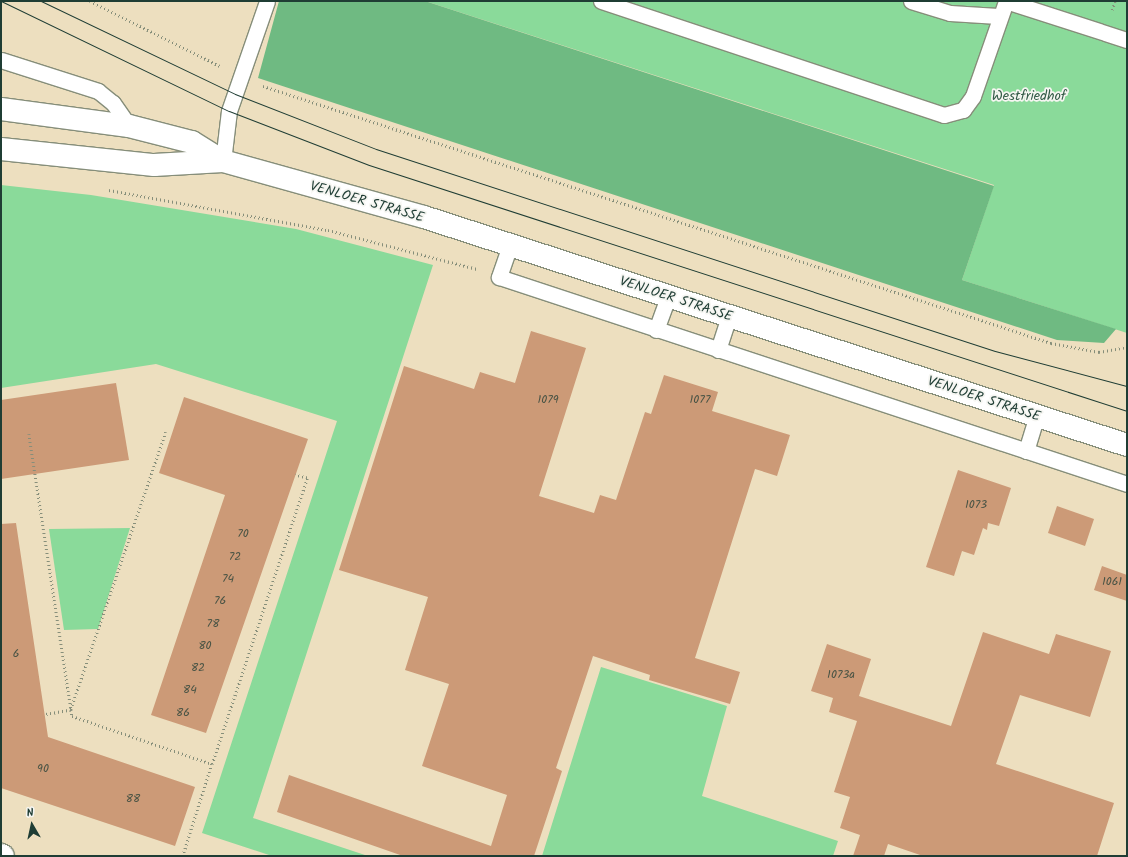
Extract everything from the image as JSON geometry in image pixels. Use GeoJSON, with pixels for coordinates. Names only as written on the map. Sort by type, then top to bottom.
{"type":"FeatureCollection","features":[{"type":"Feature","properties":{"kind":"main road","name":"VENLOER STRASSE"},"geometry":{"type":"LineString","coordinates":[[1,109],[129,126],[192,142],[223,161],[510,245],[1127,445]]}},
{"type":"Feature","properties":{"kind":"main road","name":"VENLOER STRASSE"},"geometry":{"type":"LineString","coordinates":[[1,149],[154,165],[223,161]]}},
{"type":"Feature","properties":{"kind":"lane"},"geometry":{"type":"LineString","coordinates":[[223,161],[229,111],[267,1]]}},
{"type":"Feature","properties":{"kind":"lane"},"geometry":{"type":"LineString","coordinates":[[601,1],[944,115],[963,110],[973,96],[998,16],[1006,1],[1127,40]]}},
{"type":"Feature","properties":{"kind":"lane"},"geometry":{"type":"LineString","coordinates":[[911,1],[950,13],[998,16]]}},
{"type":"Feature","properties":{"kind":"lane"},"geometry":{"type":"LineString","coordinates":[[1,60],[98,91],[113,103],[129,126]]}},
{"type":"Feature","properties":{"kind":"lane"},"geometry":{"type":"LineString","coordinates":[[510,245],[499,277],[1127,484]]}},
{"type":"Feature","properties":{"kind":"lane"},"geometry":{"type":"LineString","coordinates":[[656,330],[668,297]]}},
{"type":"Feature","properties":{"kind":"lane"},"geometry":{"type":"LineString","coordinates":[[718,350],[729,316]]}},
{"type":"Feature","properties":{"kind":"lane"},"geometry":{"type":"LineString","coordinates":[[1026,450],[1037,416]]}},
{"type":"Feature","properties":{"kind":"path"},"geometry":{"type":"LineString","coordinates":[[90,1],[242,76],[760,251],[1051,343],[1099,352],[1127,347]]}},
{"type":"Feature","properties":{"kind":"path"},"geometry":{"type":"LineString","coordinates":[[105,190],[328,230],[456,261],[499,277]]}},
{"type":"Feature","properties":{"kind":"path"},"geometry":{"type":"LineString","coordinates":[[71,710],[166,432]]}},
{"type":"Feature","properties":{"kind":"path"},"geometry":{"type":"LineString","coordinates":[[29,434],[72,716],[212,764]]}},
{"type":"Feature","properties":{"kind":"path"},"geometry":{"type":"LineString","coordinates":[[183,856],[306,478],[295,475]]}},
{"type":"Feature","properties":{"kind":"path"},"geometry":{"type":"LineString","coordinates":[[44,715],[71,710]]}},
{"type":"Feature","properties":{"kind":"green space"},"geometry":{"type":"Polygon","coordinates":[[[279,1],[425,1],[994,186],[962,280],[1116,329],[1104,343],[1057,340],[258,78],[279,1]]]}},
{"type":"Feature","properties":{"kind":"green space","name":"Westfriedhof"},"geometry":{"type":"Polygon","coordinates":[[[425,1],[1127,1],[1127,333],[962,280],[994,185],[425,1]]]}},
{"type":"Feature","properties":{"kind":"green space"},"geometry":{"type":"Polygon","coordinates":[[[1,185],[91,195],[296,229],[433,265],[253,818],[368,856],[272,856],[202,833],[337,421],[156,364],[1,388],[1,185]]]}},
{"type":"Feature","properties":{"kind":"green space"},"geometry":{"type":"Polygon","coordinates":[[[130,528],[98,629],[64,630],[49,529],[130,528]]]}},
{"type":"Feature","properties":{"kind":"green space"},"geometry":{"type":"Polygon","coordinates":[[[601,667],[727,706],[702,796],[838,841],[833,856],[542,856],[601,667]]]}},
{"type":"Feature","properties":{"kind":"building"},"geometry":{"type":"Polygon","coordinates":[[[531,331],[586,348],[539,496],[594,513],[600,495],[616,500],[645,412],[651,414],[664,375],[718,392],[712,411],[790,435],[777,476],[755,469],[695,658],[740,672],[730,704],[649,680],[650,675],[593,656],[556,768],[562,771],[534,856],[403,856],[277,812],[289,775],[491,846],[507,795],[422,766],[449,684],[405,670],[428,597],[339,570],[404,366],[474,389],[480,372],[515,383],[531,331]]]}},
{"type":"Feature","properties":{"kind":"building"},"geometry":{"type":"Polygon","coordinates":[[[116,383],[129,460],[1,479],[1,400],[116,383]]]}},
{"type":"Feature","properties":{"kind":"building"},"geometry":{"type":"Polygon","coordinates":[[[184,397],[308,439],[206,733],[151,715],[225,495],[159,473],[184,397]]]}},
{"type":"Feature","properties":{"kind":"building"},"geometry":{"type":"Polygon","coordinates":[[[958,470],[1011,488],[999,526],[988,523],[987,530],[983,528],[974,555],[962,551],[954,576],[926,567],[958,470]]]}},
{"type":"Feature","properties":{"kind":"building"},"geometry":{"type":"Polygon","coordinates":[[[1057,506],[1094,519],[1085,546],[1048,533],[1057,506]]]}},
{"type":"Feature","properties":{"kind":"building"},"geometry":{"type":"Polygon","coordinates":[[[16,523],[48,737],[195,787],[175,846],[1,788],[1,524],[16,523]]]}},
{"type":"Feature","properties":{"kind":"building"},"geometry":{"type":"Polygon","coordinates":[[[1102,566],[1127,575],[1127,601],[1094,590],[1102,566]]]}},
{"type":"Feature","properties":{"kind":"building"},"geometry":{"type":"Polygon","coordinates":[[[983,632],[1049,654],[1056,634],[1111,651],[1090,717],[1020,695],[996,764],[1114,803],[1097,856],[923,856],[888,844],[884,856],[853,856],[860,835],[840,828],[850,797],[834,792],[857,721],[829,712],[833,698],[811,691],[827,644],[871,659],[859,696],[951,726],[983,632]]]}},
{"type":"Feature","properties":{"kind":"tram line"},"geometry":{"type":"LineString","coordinates":[[1,1],[229,111],[369,165],[1127,411]]}},
{"type":"Feature","properties":{"kind":"tram line"},"geometry":{"type":"LineString","coordinates":[[41,1],[235,94],[376,149],[995,351],[1127,386]]}}]}
